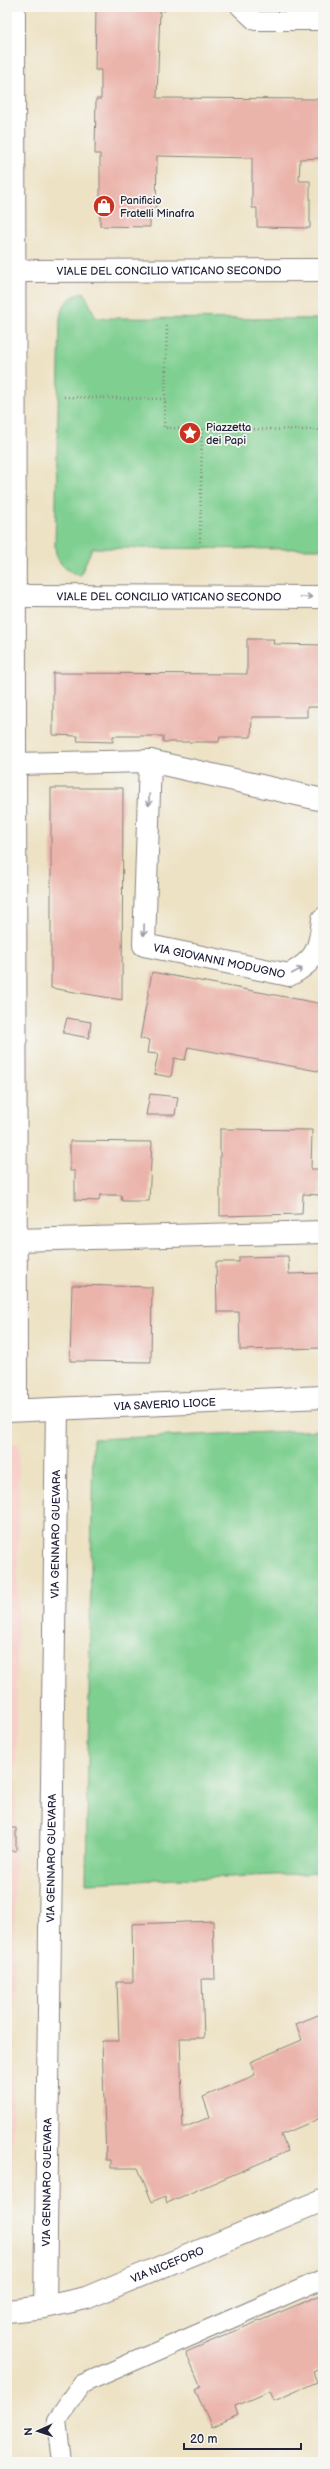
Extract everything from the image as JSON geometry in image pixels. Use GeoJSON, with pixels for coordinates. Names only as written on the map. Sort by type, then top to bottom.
{"type":"FeatureCollection","features":[{"type":"Feature","properties":{"kind":"street"},"geometry":{"type":"LineString","coordinates":[[12,1410],[16,1240],[15,764],[11,630],[15,596],[11,456],[11,399],[16,270],[14,7]]}},
{"type":"Feature","properties":{"kind":"street","name":"VIALE DEL CONCILIO VATICANO SECONDO"},"geometry":{"type":"LineString","coordinates":[[16,270],[323,270]]}},
{"type":"Feature","properties":{"kind":"street","name":"VIALE DEL CONCILIO VATICANO SECONDO"},"geometry":{"type":"LineString","coordinates":[[15,596],[323,597]]}},
{"type":"Feature","properties":{"kind":"street"},"geometry":{"type":"LineString","coordinates":[[15,764],[150,761],[323,800]]}},
{"type":"Feature","properties":{"kind":"street","name":"VIA GIOVANNI MODUGNO"},"geometry":{"type":"LineString","coordinates":[[150,761],[144,945],[289,975],[308,965],[321,942],[323,919]]}},
{"type":"Feature","properties":{"kind":"street"},"geometry":{"type":"LineString","coordinates":[[16,1240],[323,1232]]}},
{"type":"Feature","properties":{"kind":"street","name":"VIA SAVERIO LIOCE"},"geometry":{"type":"LineString","coordinates":[[12,1410],[323,1397]]}},
{"type":"Feature","properties":{"kind":"street","name":"VIA GENNARO GUEVARA"},"geometry":{"type":"LineString","coordinates":[[45,2307],[57,1409]]}},
{"type":"Feature","properties":{"kind":"street","name":"VIA NICEFORO"},"geometry":{"type":"LineString","coordinates":[[7,2311],[45,2307],[86,2298],[323,2200]]}},
{"type":"Feature","properties":{"kind":"lane"},"geometry":{"type":"LineString","coordinates":[[240,7],[255,21],[323,21]]}},
{"type":"Feature","properties":{"kind":"lane"},"geometry":{"type":"LineString","coordinates":[[62,2462],[57,2420],[82,2384],[323,2279]]}},
{"type":"Feature","properties":{"kind":"path"},"geometry":{"type":"LineString","coordinates":[[167,325],[164,428],[323,430]]}},
{"type":"Feature","properties":{"kind":"path"},"geometry":{"type":"LineString","coordinates":[[64,397],[165,399]]}},
{"type":"Feature","properties":{"kind":"path"},"geometry":{"type":"LineString","coordinates":[[200,542],[202,428]]}},
{"type":"Feature","properties":{"kind":"shaded area"},"geometry":{"type":"Polygon","coordinates":[[[7,1444],[19,1444],[11,2276],[7,2276],[7,1444]]]}},
{"type":"Feature","properties":{"kind":"green space","name":"Piazzetta dei Papi"},"geometry":{"type":"Polygon","coordinates":[[[84,292],[96,318],[323,319],[323,549],[92,548],[80,576],[63,566],[57,558],[55,547],[60,318],[61,313],[68,301],[84,292]]]}},
{"type":"Feature","properties":{"kind":"green space"},"geometry":{"type":"Polygon","coordinates":[[[323,1430],[323,1873],[86,1883],[93,1439],[323,1430]]]}},
{"type":"Feature","properties":{"kind":"building"},"geometry":{"type":"Polygon","coordinates":[[[96,7],[166,7],[165,11],[160,10],[157,98],[323,99],[323,158],[300,159],[299,181],[310,181],[310,228],[257,227],[257,208],[252,208],[252,158],[157,156],[156,208],[150,208],[150,227],[100,226],[100,154],[95,154],[96,99],[101,99],[101,70],[95,70],[96,7]]]}},
{"type":"Feature","properties":{"kind":"building"},"geometry":{"type":"Polygon","coordinates":[[[247,639],[274,639],[273,644],[323,645],[323,707],[307,707],[307,717],[252,717],[251,737],[220,737],[219,742],[163,742],[163,736],[113,736],[113,742],[77,741],[78,736],[53,735],[53,673],[247,674],[247,639]]]}},
{"type":"Feature","properties":{"kind":"building"},"geometry":{"type":"Polygon","coordinates":[[[51,788],[123,788],[122,1000],[51,988],[51,788]]]}},
{"type":"Feature","properties":{"kind":"building"},"geometry":{"type":"Polygon","coordinates":[[[152,972],[323,1004],[323,1072],[188,1047],[185,1060],[174,1058],[171,1077],[154,1074],[158,1054],[147,1053],[149,1040],[140,1039],[152,972]]]}},
{"type":"Feature","properties":{"kind":"building"},"geometry":{"type":"Polygon","coordinates":[[[67,1018],[91,1022],[89,1038],[63,1033],[67,1018]]]}},
{"type":"Feature","properties":{"kind":"building"},"geometry":{"type":"Polygon","coordinates":[[[150,1094],[178,1097],[175,1115],[146,1115],[150,1094]]]}},
{"type":"Feature","properties":{"kind":"building"},"geometry":{"type":"Polygon","coordinates":[[[220,1129],[312,1130],[311,1169],[319,1169],[319,1195],[303,1194],[302,1214],[220,1216],[220,1129]]]}},
{"type":"Feature","properties":{"kind":"building"},"geometry":{"type":"Polygon","coordinates":[[[70,1141],[152,1142],[149,1201],[122,1201],[121,1195],[100,1195],[99,1201],[75,1200],[75,1171],[70,1171],[70,1141]]]}},
{"type":"Feature","properties":{"kind":"building"},"geometry":{"type":"Polygon","coordinates":[[[288,1256],[289,1274],[323,1273],[323,1348],[240,1350],[239,1312],[217,1312],[216,1262],[239,1262],[239,1257],[288,1256]]]}},
{"type":"Feature","properties":{"kind":"building"},"geometry":{"type":"Polygon","coordinates":[[[72,1285],[152,1287],[151,1362],[70,1361],[72,1285]]]}},
{"type":"Feature","properties":{"kind":"building"},"geometry":{"type":"Polygon","coordinates":[[[7,1828],[16,1828],[16,1851],[7,1851],[7,1828]]]}},
{"type":"Feature","properties":{"kind":"building"},"geometry":{"type":"Polygon","coordinates":[[[213,1921],[215,1979],[202,1979],[204,2038],[180,2038],[183,2128],[210,2117],[203,2097],[255,2075],[250,2062],[302,2040],[296,2024],[323,2013],[323,2117],[281,2135],[288,2151],[167,2203],[165,2196],[152,2202],[138,2168],[111,2168],[111,2160],[106,2160],[102,2041],[119,2041],[117,1982],[133,1982],[132,1924],[213,1921]]]}},
{"type":"Feature","properties":{"kind":"building"},"geometry":{"type":"Polygon","coordinates":[[[323,2294],[323,2368],[313,2372],[317,2382],[274,2401],[270,2391],[235,2406],[238,2415],[212,2427],[195,2390],[201,2387],[186,2352],[323,2294]]]}},
{"type":"Feature","properties":{"kind":"place","name":"Panificio Fratelli Minafra"},"geometry":{"type":"Point","coordinates":[104,206]}},
{"type":"Feature","properties":{"kind":"place","name":"Piazzetta dei Papi"},"geometry":{"type":"Point","coordinates":[190,433]}}]}
